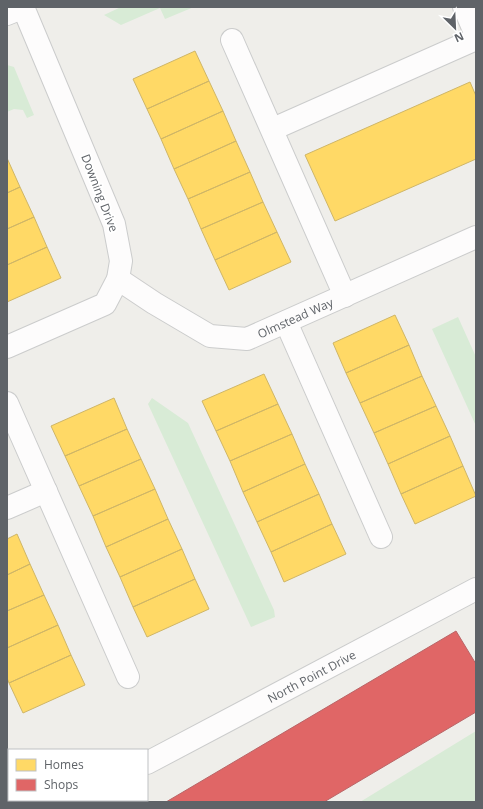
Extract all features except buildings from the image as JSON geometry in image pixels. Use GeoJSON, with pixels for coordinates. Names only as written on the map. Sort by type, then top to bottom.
{"type":"FeatureCollection","features":[{"type":"Feature","properties":{"kind":"street"},"geometry":{"type":"LineString","coordinates":[[7,14],[23,7]]}},
{"type":"Feature","properties":{"kind":"street","name":"Downing Drive"},"geometry":{"type":"LineString","coordinates":[[7,347],[106,304],[118,279],[121,261],[114,224],[23,7]]}},
{"type":"Feature","properties":{"kind":"street"},"geometry":{"type":"LineString","coordinates":[[464,7],[476,35]]}},
{"type":"Feature","properties":{"kind":"street"},"geometry":{"type":"LineString","coordinates":[[272,129],[476,39]]}},
{"type":"Feature","properties":{"kind":"street"},"geometry":{"type":"LineString","coordinates":[[232,40],[345,296]]}},
{"type":"Feature","properties":{"kind":"street","name":"Olmstead Way"},"geometry":{"type":"LineString","coordinates":[[118,279],[154,303],[210,336],[247,339],[476,237]]}},
{"type":"Feature","properties":{"kind":"street"},"geometry":{"type":"LineString","coordinates":[[286,322],[382,537]]}},
{"type":"Feature","properties":{"kind":"street"},"geometry":{"type":"LineString","coordinates":[[7,403],[128,677]]}},
{"type":"Feature","properties":{"kind":"street"},"geometry":{"type":"LineString","coordinates":[[7,508],[46,491]]}},
{"type":"Feature","properties":{"kind":"street","name":"North Point Drive"},"geometry":{"type":"LineString","coordinates":[[148,762],[476,589]]}},
{"type":"Feature","properties":{"kind":"green space"},"geometry":{"type":"Polygon","coordinates":[[[121,7],[194,7],[165,19],[160,8],[121,25],[104,15],[121,7]]]}},
{"type":"Feature","properties":{"kind":"green space"},"geometry":{"type":"Polygon","coordinates":[[[7,65],[14,67],[34,115],[27,118],[23,110],[14,109],[7,112],[7,65]]]}},
{"type":"Feature","properties":{"kind":"green space"},"geometry":{"type":"Polygon","coordinates":[[[458,317],[476,357],[476,426],[432,329],[458,317]]]}},
{"type":"Feature","properties":{"kind":"green space"},"geometry":{"type":"Polygon","coordinates":[[[152,398],[188,423],[274,610],[275,617],[251,627],[148,404],[152,398]]]}},
{"type":"Feature","properties":{"kind":"green space"},"geometry":{"type":"Polygon","coordinates":[[[476,731],[476,802],[360,802],[476,731]]]}}]}
